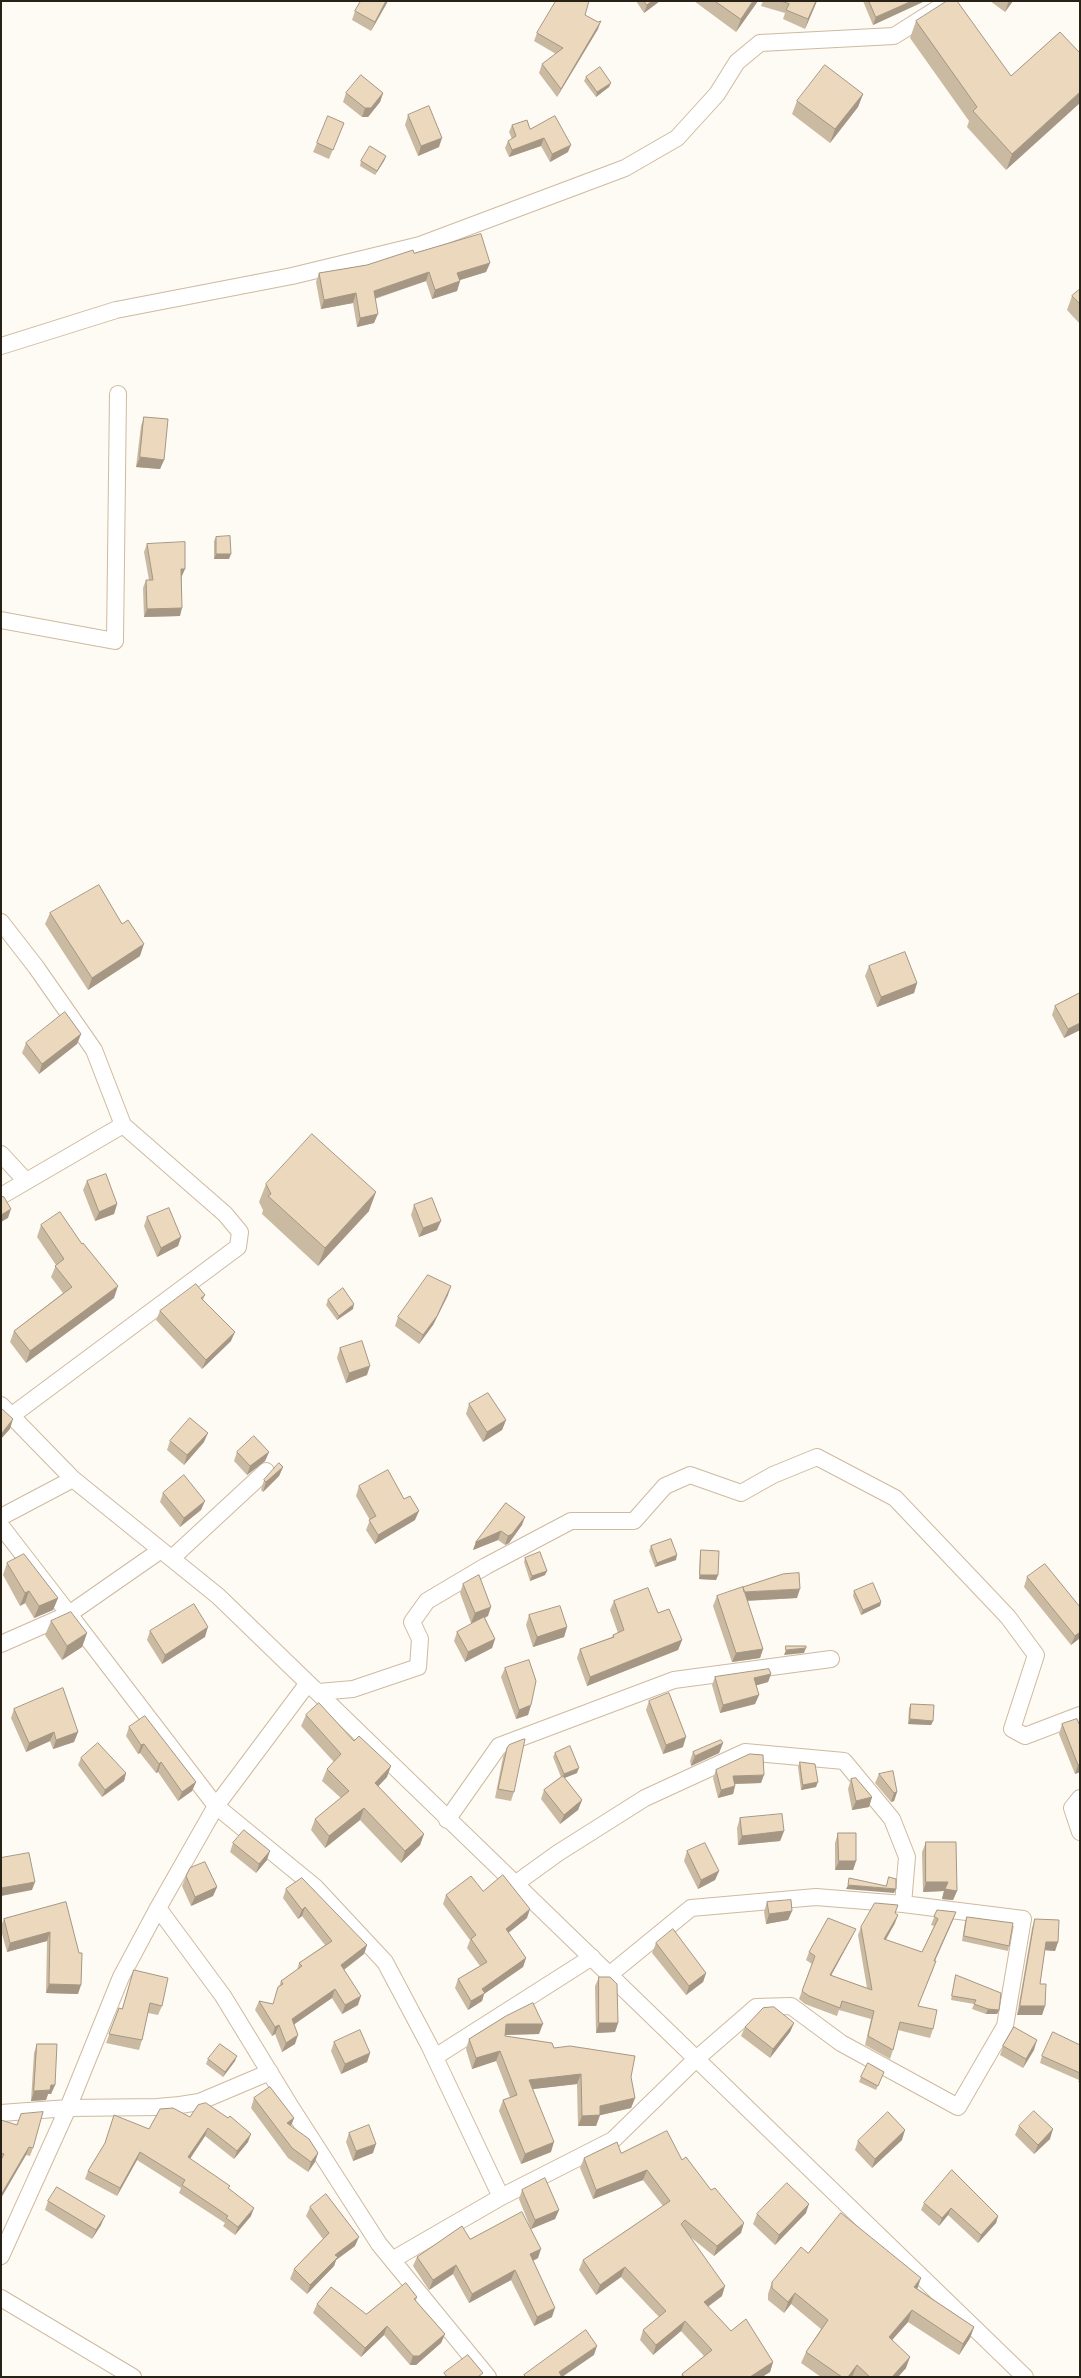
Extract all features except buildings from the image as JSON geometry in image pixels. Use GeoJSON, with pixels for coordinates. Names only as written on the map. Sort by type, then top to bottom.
{"type":"FeatureCollection","features":[{"type":"Feature","properties":{"kind":"street"},"geometry":{"type":"LineString","coordinates":[[1,346],[116,310],[292,276],[429,241],[625,168],[677,138],[717,94],[738,62],[760,43],[894,36],[940,7],[944,1]]}},
{"type":"Feature","properties":{"kind":"street"},"geometry":{"type":"LineString","coordinates":[[1,620],[115,641],[118,394]]}},
{"type":"Feature","properties":{"kind":"street"},"geometry":{"type":"LineString","coordinates":[[1,922],[36,967],[94,1050],[123,1124],[225,1214],[240,1232],[238,1246],[6,1411],[73,1479],[218,1596],[447,1820],[1025,2377]]}},
{"type":"Feature","properties":{"kind":"street"},"geometry":{"type":"LineString","coordinates":[[1,1196],[123,1124]]}},
{"type":"Feature","properties":{"kind":"street"},"geometry":{"type":"LineString","coordinates":[[1,1154],[26,1181]]}},
{"type":"Feature","properties":{"kind":"street"},"geometry":{"type":"LineString","coordinates":[[313,1688],[353,1689],[418,1667],[420,1639],[412,1622],[427,1601],[486,1566],[571,1521],[634,1521],[665,1486],[690,1476],[741,1493],[773,1475],[818,1457],[895,1498],[1008,1617],[1036,1655],[1012,1729],[1025,1736],[1080,1715]]}},
{"type":"Feature","properties":{"kind":"street"},"geometry":{"type":"LineString","coordinates":[[1,1644],[69,1614],[166,1554],[266,1471]]}},
{"type":"Feature","properties":{"kind":"street"},"geometry":{"type":"LineString","coordinates":[[1,1517],[73,1479]]}},
{"type":"Feature","properties":{"kind":"street"},"geometry":{"type":"LineString","coordinates":[[1,1526],[216,1806],[315,1887],[385,1962],[435,2057],[501,2197]]}},
{"type":"Feature","properties":{"kind":"street"},"geometry":{"type":"LineString","coordinates":[[447,1820],[499,1746],[674,1680],[831,1658]]}},
{"type":"Feature","properties":{"kind":"street"},"geometry":{"type":"LineString","coordinates":[[1,2256],[68,2108],[122,1977],[158,1908],[216,1806],[313,1688]]}},
{"type":"Feature","properties":{"kind":"street"},"geometry":{"type":"LineString","coordinates":[[515,1884],[558,1853],[645,1798],[745,1752],[844,1761],[892,1819],[907,1857],[903,1904]]}},
{"type":"Feature","properties":{"kind":"street"},"geometry":{"type":"LineString","coordinates":[[1080,1798],[1072,1808],[1080,1832]]}},
{"type":"Feature","properties":{"kind":"street"},"geometry":{"type":"LineString","coordinates":[[392,2260],[501,2197],[612,2140],[695,2060],[756,2007],[792,2006],[841,2043],[958,2107],[1005,2026],[1023,1919],[903,1904],[816,1897],[692,1908],[609,1975]]}},
{"type":"Feature","properties":{"kind":"street"},"geometry":{"type":"LineString","coordinates":[[158,1908],[223,1996],[368,2227],[392,2260],[488,2377]]}},
{"type":"Feature","properties":{"kind":"street"},"geometry":{"type":"LineString","coordinates":[[435,2057],[592,1958]]}},
{"type":"Feature","properties":{"kind":"street"},"geometry":{"type":"LineString","coordinates":[[1,2113],[68,2108],[157,2107],[199,2102],[270,2072]]}},
{"type":"Feature","properties":{"kind":"street"},"geometry":{"type":"LineString","coordinates":[[1,2298],[133,2377]]}}]}
